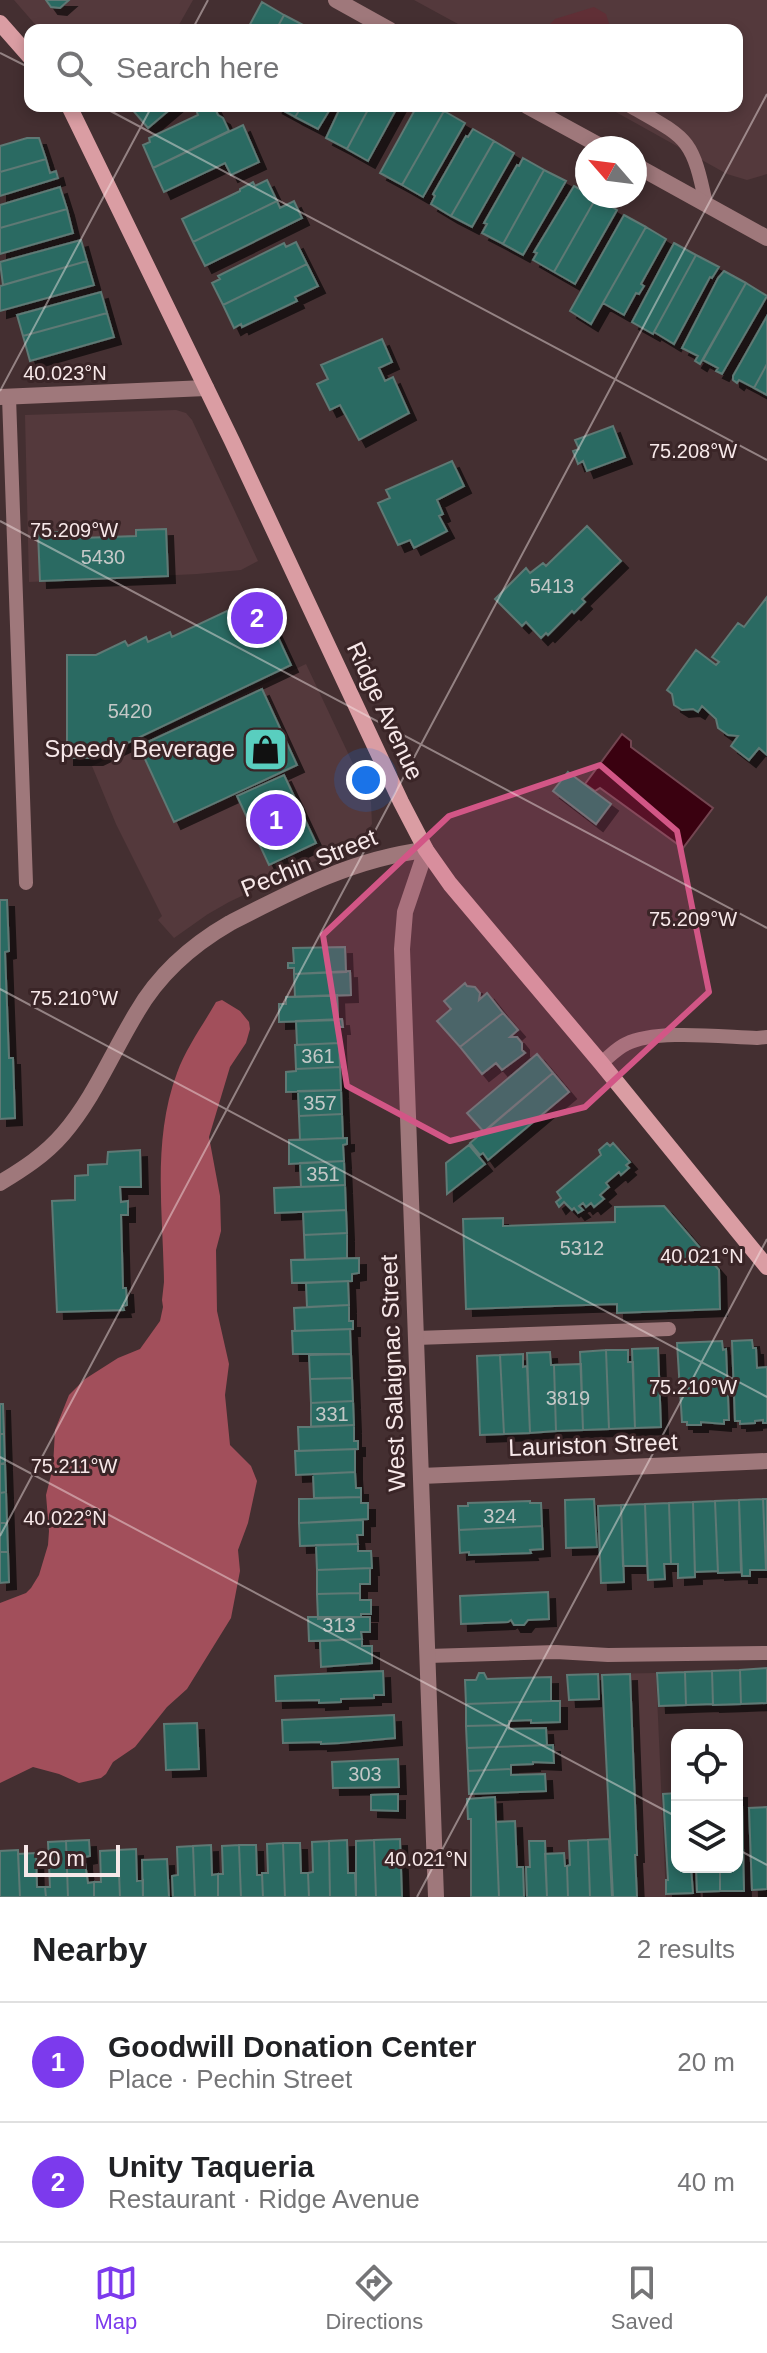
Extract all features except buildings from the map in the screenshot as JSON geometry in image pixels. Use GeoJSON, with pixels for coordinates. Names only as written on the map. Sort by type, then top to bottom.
{"type":"FeatureCollection","features":[{"type":"Feature","properties":{"kind":"main road"},"geometry":{"type":"LineString","coordinates":[[0,23],[24,50]]}},
{"type":"Feature","properties":{"kind":"main road","name":"Ridge Avenue"},"geometry":{"type":"LineString","coordinates":[[72,112],[426,850],[476,917],[601,1063],[767,1267]]}},
{"type":"Feature","properties":{"kind":"street"},"geometry":{"type":"LineString","coordinates":[[336,0],[379,24]]}},
{"type":"Feature","properties":{"kind":"street"},"geometry":{"type":"LineString","coordinates":[[538,112],[582,136]]}},
{"type":"Feature","properties":{"kind":"street"},"geometry":{"type":"LineString","coordinates":[[647,172],[767,238]]}},
{"type":"Feature","properties":{"kind":"street"},"geometry":{"type":"LineString","coordinates":[[4,397],[206,388]]}},
{"type":"Feature","properties":{"kind":"street","name":"Pechin Street"},"geometry":{"type":"LineString","coordinates":[[0,1183],[42,1155],[63,1134],[99,1080],[138,1010],[169,969],[212,933],[345,869],[395,854],[426,850]]}},
{"type":"Feature","properties":{"kind":"street","name":"West Salaignac Street"},"geometry":{"type":"LineString","coordinates":[[426,850],[405,912],[402,949],[436,1897]]}},
{"type":"Feature","properties":{"kind":"street","name":"Lauriston Street"},"geometry":{"type":"LineString","coordinates":[[421,1476],[767,1461]]}},
{"type":"Feature","properties":{"kind":"lane"},"geometry":{"type":"LineString","coordinates":[[640,112],[673,131],[690,147],[698,165],[706,204]]}},
{"type":"Feature","properties":{"kind":"lane"},"geometry":{"type":"LineString","coordinates":[[4,397],[26,883]]}},
{"type":"Feature","properties":{"kind":"lane"},"geometry":{"type":"LineString","coordinates":[[601,1063],[624,1044],[661,1036],[767,1037]]}},
{"type":"Feature","properties":{"kind":"lane"},"geometry":{"type":"LineString","coordinates":[[416,1338],[669,1329]]}},
{"type":"Feature","properties":{"kind":"lane"},"geometry":{"type":"LineString","coordinates":[[428,1656],[556,1652],[608,1655],[767,1653]]}},
{"type":"Feature","properties":{"kind":"highlighted area"},"geometry":{"type":"Polygon","coordinates":[[[600,765],[677,831],[709,992],[585,1107],[450,1141],[347,1086],[323,935],[449,816],[600,765]]]}},
{"type":"Feature","properties":{"kind":"shaded area"},"geometry":{"type":"Polygon","coordinates":[[[14,0],[193,0],[179,24],[35,24],[14,0]]]}},
{"type":"Feature","properties":{"kind":"shaded area"},"geometry":{"type":"Polygon","coordinates":[[[414,0],[767,0],[767,174],[747,180],[727,174],[616,112],[743,112],[743,24],[458,24],[414,0]]]}},
{"type":"Feature","properties":{"kind":"shaded area"},"geometry":{"type":"Polygon","coordinates":[[[594,7],[606,14],[609,24],[550,24],[555,19],[594,7]]]}},
{"type":"Feature","properties":{"kind":"shaded area"},"geometry":{"type":"Polygon","coordinates":[[[176,410],[186,413],[192,420],[258,561],[241,570],[29,582],[25,415],[176,410]]]}},
{"type":"Feature","properties":{"kind":"shaded area"},"geometry":{"type":"Polygon","coordinates":[[[306,664],[371,802],[372,824],[362,838],[229,902],[174,938],[158,920],[162,916],[116,824],[92,766],[306,664]]]}},
{"type":"Feature","properties":{"kind":"shaded area"},"geometry":{"type":"Polygon","coordinates":[[[622,734],[631,741],[631,747],[713,808],[683,848],[600,788],[595,791],[585,784],[622,734]]]}},
{"type":"Feature","properties":{"kind":"shaded area"},"geometry":{"type":"Polygon","coordinates":[[[222,1000],[240,1011],[249,1022],[250,1029],[246,1043],[230,1067],[209,1137],[220,1196],[221,1231],[216,1250],[217,1311],[229,1364],[225,1395],[230,1445],[251,1466],[257,1481],[248,1523],[238,1550],[240,1571],[231,1618],[187,1689],[167,1707],[135,1747],[113,1762],[101,1778],[79,1783],[33,1767],[0,1783],[0,1603],[26,1593],[39,1575],[48,1545],[46,1495],[53,1467],[55,1430],[69,1395],[85,1379],[118,1358],[140,1349],[160,1321],[164,1282],[162,1150],[169,1098],[190,1046],[216,1002],[222,1000]]]}},
{"type":"Feature","properties":{"kind":"shaded area"},"geometry":{"type":"Polygon","coordinates":[[[656,1673],[666,1897],[612,1897],[602,1674],[656,1673]]]}},
{"type":"Feature","properties":{"kind":"place","name":"Unity Taqueria"},"geometry":{"type":"Point","coordinates":[257,618]}},
{"type":"Feature","properties":{"kind":"place","name":"Speedy Beverage"},"geometry":{"type":"Point","coordinates":[266,749]}},
{"type":"Feature","properties":{"kind":"place","name":"Goodwill Donation Center"},"geometry":{"type":"Point","coordinates":[276,820]}}]}
